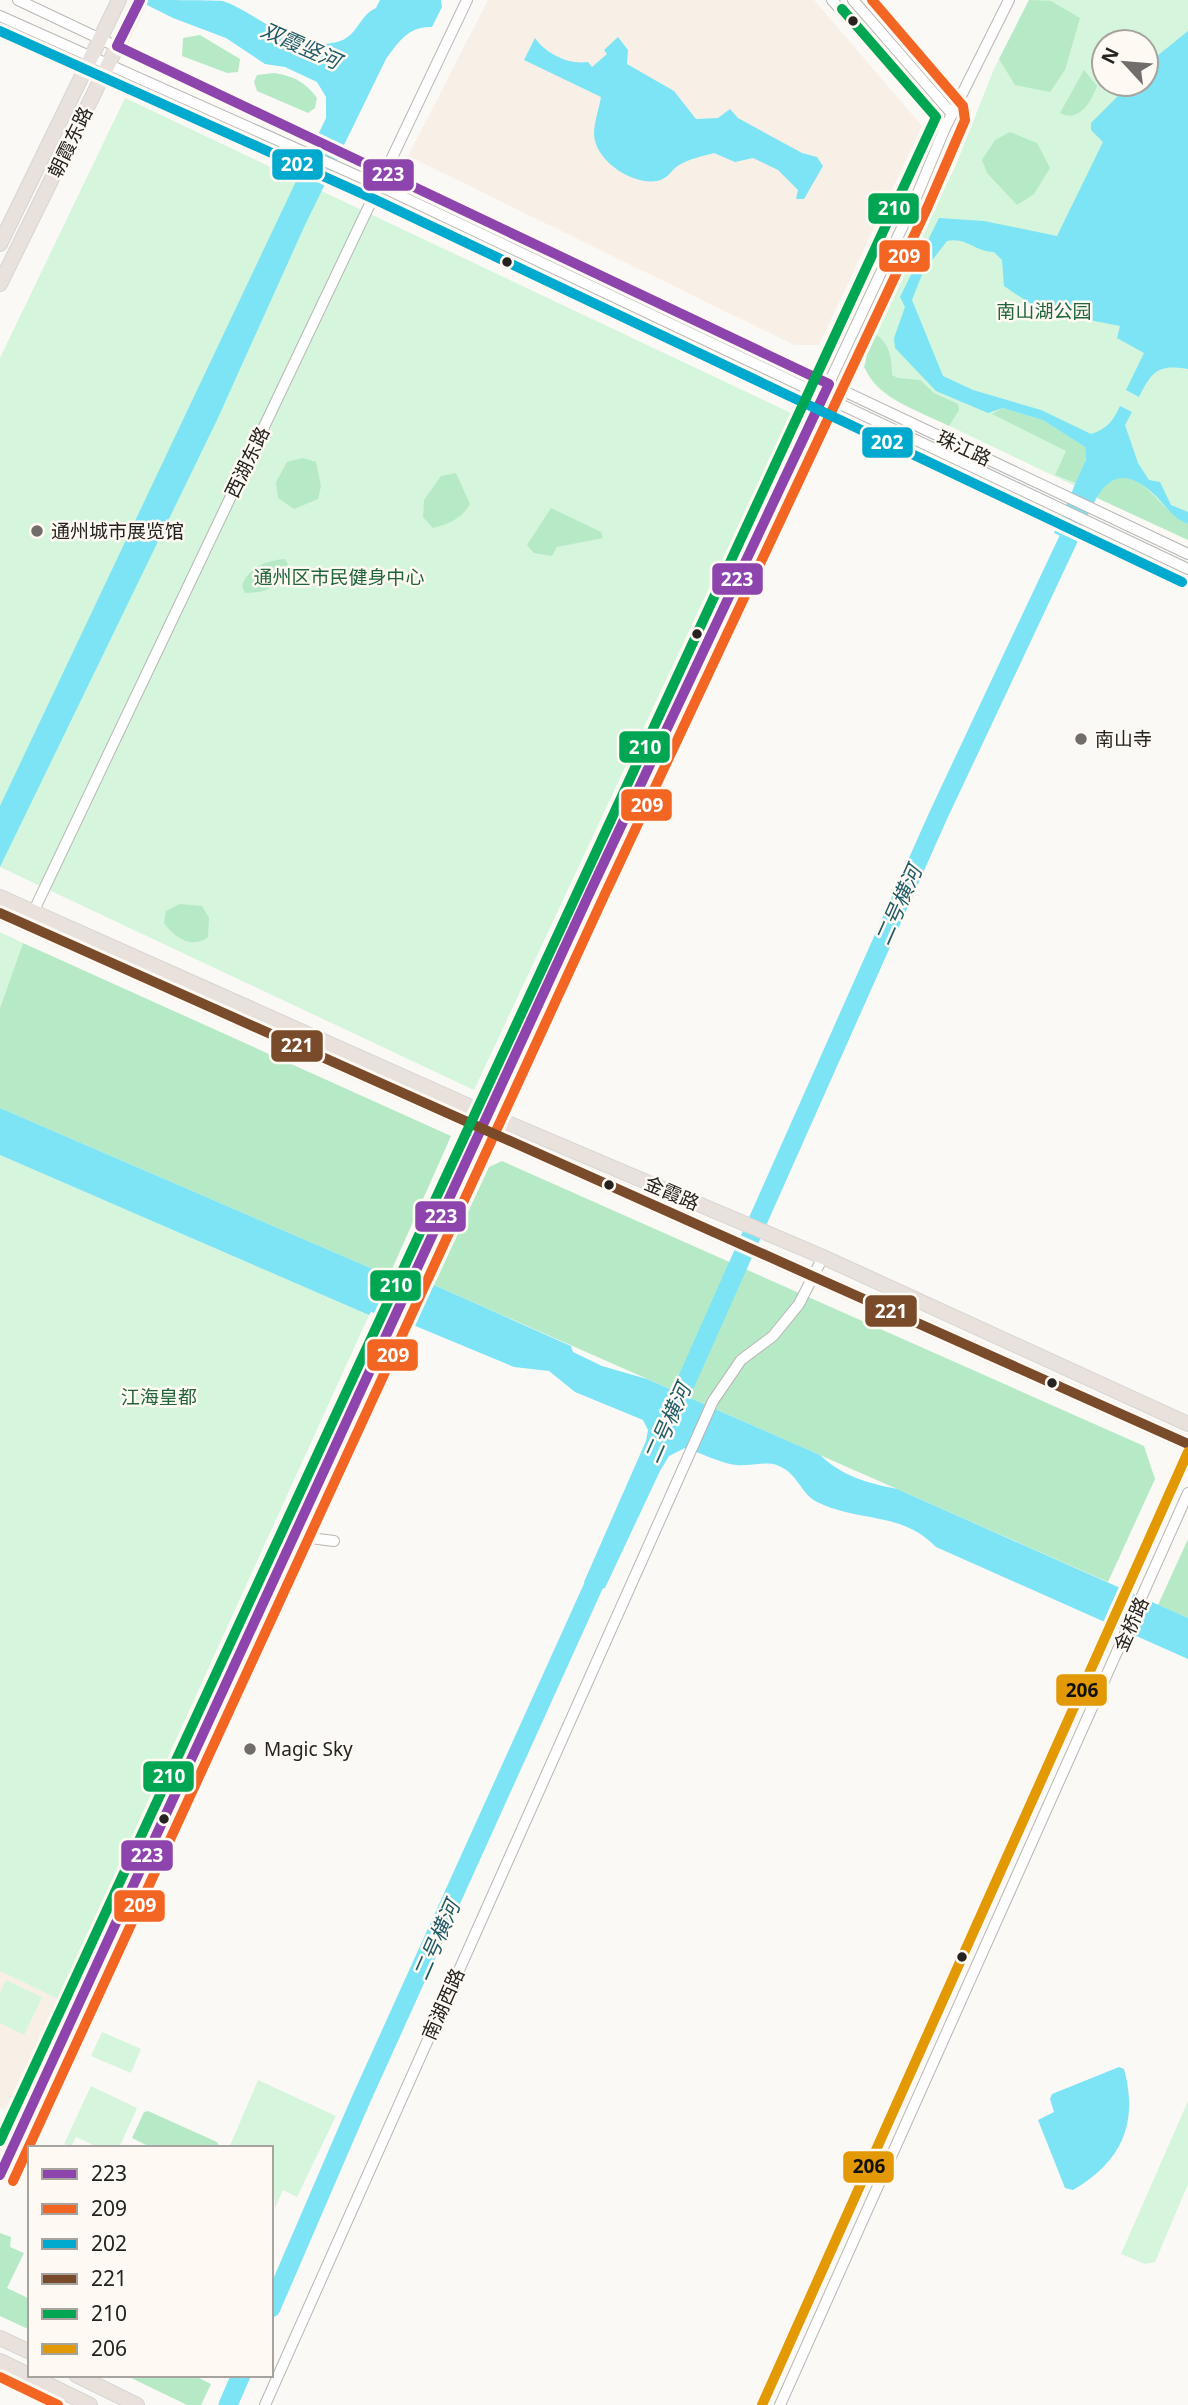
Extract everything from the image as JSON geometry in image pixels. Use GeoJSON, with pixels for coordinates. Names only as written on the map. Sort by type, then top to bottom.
{"type":"FeatureCollection","features":[{"type":"Feature","properties":{"kind":"main road","name":"朝霞东路"},"geometry":{"type":"LineString","coordinates":[[0,284],[140,0]]}},
{"type":"Feature","properties":{"kind":"main road","name":"朝霞东路"},"geometry":{"type":"LineString","coordinates":[[0,244],[116,6]]}},
{"type":"Feature","properties":{"kind":"main road","name":"金霞路"},"geometry":{"type":"LineString","coordinates":[[1,903],[481,1129],[1188,1444]]}},
{"type":"Feature","properties":{"kind":"main road","name":"金霞路"},"geometry":{"type":"LineString","coordinates":[[30,918],[823,1257],[1188,1424]]}},
{"type":"Feature","properties":{"kind":"main road"},"geometry":{"type":"LineString","coordinates":[[0,2338],[28,2351]]}},
{"type":"Feature","properties":{"kind":"main road"},"geometry":{"type":"LineString","coordinates":[[0,2361],[28,2375]]}},
{"type":"Feature","properties":{"kind":"main road"},"geometry":{"type":"LineString","coordinates":[[33,2377],[90,2405]]}},
{"type":"Feature","properties":{"kind":"main road"},"geometry":{"type":"LineString","coordinates":[[80,2377],[137,2405]]}},
{"type":"Feature","properties":{"kind":"street","name":"珠江路"},"geometry":{"type":"LineString","coordinates":[[18,0],[1188,554]]}},
{"type":"Feature","properties":{"kind":"street","name":"西湖东路"},"geometry":{"type":"LineString","coordinates":[[30,918],[467,0]]}},
{"type":"Feature","properties":{"kind":"street"},"geometry":{"type":"LineString","coordinates":[[832,0],[945,128]]}},
{"type":"Feature","properties":{"kind":"street"},"geometry":{"type":"LineString","coordinates":[[853,0],[952,114]]}},
{"type":"Feature","properties":{"kind":"street"},"geometry":{"type":"LineString","coordinates":[[0,2175],[412,1277],[915,200],[945,128],[1009,0]]}},
{"type":"Feature","properties":{"kind":"street","name":"珠江路"},"geometry":{"type":"LineString","coordinates":[[0,16],[380,186],[1188,569]]}},
{"type":"Feature","properties":{"kind":"street","name":"南湖西路"},"geometry":{"type":"LineString","coordinates":[[265,2405],[620,1603],[713,1401],[741,1360],[773,1336],[799,1304],[823,1257]]}},
{"type":"Feature","properties":{"kind":"street","name":"金桥路"},"geometry":{"type":"LineString","coordinates":[[762,2405],[1188,1452]]}},
{"type":"Feature","properties":{"kind":"street","name":"金桥路"},"geometry":{"type":"LineString","coordinates":[[780,2405],[1188,1493]]}},
{"type":"Feature","properties":{"kind":"street"},"geometry":{"type":"LineString","coordinates":[[310,1538],[334,1541]]}},
{"type":"Feature","properties":{"kind":"shaded area"},"geometry":{"type":"Polygon","coordinates":[[[488,0],[814,0],[922,126],[819,345],[794,345],[408,156],[488,0]]]}},
{"type":"Feature","properties":{"kind":"shaded area"},"geometry":{"type":"Polygon","coordinates":[[[0,1971],[58,1999],[5,2110],[0,2107],[0,1971]]]}},
{"type":"Feature","properties":{"kind":"green space","name":"南山湖公园"},"geometry":{"type":"Polygon","coordinates":[[[1029,0],[1188,0],[1188,540],[893,399],[868,375],[868,341],[955,167],[994,69],[1029,0]]]}},
{"type":"Feature","properties":{"kind":"green space"},"geometry":{"type":"Polygon","coordinates":[[[1029,0],[1051,1],[1080,18],[1065,70],[1050,92],[1015,85],[999,59],[1029,0]]]}},
{"type":"Feature","properties":{"kind":"green space"},"geometry":{"type":"Polygon","coordinates":[[[200,35],[240,59],[238,72],[227,73],[182,56],[183,38],[200,35]]]}},
{"type":"Feature","properties":{"kind":"green space"},"geometry":{"type":"Polygon","coordinates":[[[1084,70],[1090,77],[1091,98],[1078,113],[1060,113],[1084,70]]]}},
{"type":"Feature","properties":{"kind":"green space"},"geometry":{"type":"Polygon","coordinates":[[[274,73],[293,78],[308,88],[317,98],[315,108],[308,113],[257,91],[254,82],[257,75],[274,73]]]}},
{"type":"Feature","properties":{"kind":"green space","name":"通州区市民健身中心"},"geometry":{"type":"Polygon","coordinates":[[[125,98],[791,413],[474,1090],[0,867],[0,358],[125,98]]]}},
{"type":"Feature","properties":{"kind":"green space"},"geometry":{"type":"Polygon","coordinates":[[[1010,132],[1037,143],[1050,168],[1034,194],[1017,205],[987,173],[982,160],[995,140],[1010,132]]]}},
{"type":"Feature","properties":{"kind":"green space"},"geometry":{"type":"Polygon","coordinates":[[[873,332],[888,350],[892,375],[920,380],[934,393],[958,404],[959,410],[949,426],[900,403],[871,378],[864,367],[873,332]]]}},
{"type":"Feature","properties":{"kind":"green space"},"geometry":{"type":"Polygon","coordinates":[[[1003,408],[1043,420],[1085,447],[1086,458],[1076,483],[1055,475],[1066,451],[992,414],[1003,408]]]}},
{"type":"Feature","properties":{"kind":"green space"},"geometry":{"type":"Polygon","coordinates":[[[303,458],[316,462],[321,486],[318,499],[294,509],[278,498],[276,482],[287,462],[303,458]]]}},
{"type":"Feature","properties":{"kind":"green space"},"geometry":{"type":"Polygon","coordinates":[[[456,473],[470,504],[463,514],[454,520],[433,528],[423,517],[424,500],[441,476],[456,473]]]}},
{"type":"Feature","properties":{"kind":"green space"},"geometry":{"type":"Polygon","coordinates":[[[1121,476],[1140,484],[1170,512],[1188,524],[1188,540],[1097,498],[1104,483],[1121,476]]]}},
{"type":"Feature","properties":{"kind":"green space"},"geometry":{"type":"Polygon","coordinates":[[[551,508],[601,532],[603,538],[557,547],[552,556],[534,553],[527,545],[551,508]]]}},
{"type":"Feature","properties":{"kind":"green space"},"geometry":{"type":"Polygon","coordinates":[[[285,559],[289,566],[282,579],[266,590],[245,593],[242,586],[248,574],[265,563],[285,559]]]}},
{"type":"Feature","properties":{"kind":"green space"},"geometry":{"type":"Polygon","coordinates":[[[180,904],[202,906],[209,918],[208,937],[202,941],[190,942],[178,937],[168,928],[164,923],[166,911],[180,904]]]}},
{"type":"Feature","properties":{"kind":"green space"},"geometry":{"type":"Polygon","coordinates":[[[0,932],[23,943],[0,1008],[0,932]]]}},
{"type":"Feature","properties":{"kind":"green space"},"geometry":{"type":"Polygon","coordinates":[[[23,943],[451,1136],[389,1276],[0,1108],[0,1008],[23,943]]]}},
{"type":"Feature","properties":{"kind":"green space","name":"江海皇都"},"geometry":{"type":"Polygon","coordinates":[[[0,1155],[369,1315],[58,1999],[0,1971],[0,1155]]]}},
{"type":"Feature","properties":{"kind":"green space"},"geometry":{"type":"Polygon","coordinates":[[[502,1161],[1144,1446],[1155,1479],[1108,1582],[434,1285],[489,1167],[502,1161]]]}},
{"type":"Feature","properties":{"kind":"green space"},"geometry":{"type":"Polygon","coordinates":[[[1188,1539],[1188,1618],[1158,1605],[1188,1539]]]}},
{"type":"Feature","properties":{"kind":"green space"},"geometry":{"type":"Polygon","coordinates":[[[6,1980],[42,1997],[24,2035],[0,2023],[0,1993],[6,1980]]]}},
{"type":"Feature","properties":{"kind":"green space"},"geometry":{"type":"Polygon","coordinates":[[[102,2032],[141,2049],[131,2073],[91,2056],[102,2032]]]}},
{"type":"Feature","properties":{"kind":"green space"},"geometry":{"type":"Polygon","coordinates":[[[258,2080],[336,2116],[297,2197],[283,2190],[275,2208],[273,2146],[230,2146],[258,2080]]]}},
{"type":"Feature","properties":{"kind":"green space"},"geometry":{"type":"Polygon","coordinates":[[[91,2086],[137,2108],[120,2146],[96,2146],[76,2137],[72,2146],[64,2144],[91,2086]]]}},
{"type":"Feature","properties":{"kind":"green space"},"geometry":{"type":"Polygon","coordinates":[[[1188,2101],[1188,2184],[1155,2262],[1145,2264],[1121,2254],[1188,2101]]]}},
{"type":"Feature","properties":{"kind":"green space"},"geometry":{"type":"Polygon","coordinates":[[[148,2111],[217,2142],[219,2146],[148,2146],[132,2138],[144,2112],[148,2111]]]}},
{"type":"Feature","properties":{"kind":"green space"},"geometry":{"type":"Polygon","coordinates":[[[0,2233],[11,2237],[10,2247],[24,2253],[7,2288],[28,2298],[28,2329],[0,2316],[0,2233]]]}},
{"type":"Feature","properties":{"kind":"green space"},"geometry":{"type":"Polygon","coordinates":[[[129,2377],[197,2377],[211,2384],[201,2405],[187,2405],[129,2377]]]}},
{"type":"Feature","properties":{"kind":"water","name":"双霞竖河"},"geometry":{"type":"Polygon","coordinates":[[[137,0],[223,1],[277,31],[306,42],[321,44],[337,42],[350,36],[380,0],[441,0],[442,7],[432,27],[411,32],[386,59],[305,225],[217,420],[0,867],[0,806],[326,118],[326,97],[317,82],[285,67],[265,64],[226,38],[173,18],[137,0]]]}},
{"type":"Feature","properties":{"kind":"water"},"geometry":{"type":"Polygon","coordinates":[[[1188,31],[1188,369],[1170,368],[1157,371],[1139,397],[1126,390],[1144,353],[1117,338],[1120,326],[1079,318],[1077,321],[1044,313],[1004,286],[1002,260],[994,252],[960,241],[947,241],[923,272],[912,300],[943,376],[973,390],[1041,410],[1091,434],[1109,424],[1120,406],[1132,412],[1125,425],[1138,463],[1149,480],[1160,482],[1171,505],[1188,512],[1188,524],[1139,483],[1125,478],[1114,480],[1104,487],[1075,543],[1054,533],[1086,459],[1085,447],[1043,420],[1003,408],[988,413],[936,391],[895,348],[894,338],[905,307],[900,297],[939,218],[984,221],[1057,236],[1103,142],[1091,130],[1091,123],[1116,98],[1160,98],[1160,54],[1188,31]]]}},
{"type":"Feature","properties":{"kind":"water"},"geometry":{"type":"Polygon","coordinates":[[[618,37],[628,50],[627,64],[674,91],[696,119],[718,118],[730,109],[738,118],[802,153],[817,157],[823,166],[804,199],[796,199],[798,190],[778,170],[753,158],[735,162],[714,153],[683,163],[657,181],[626,175],[608,162],[596,144],[594,134],[601,97],[524,60],[535,38],[545,49],[558,57],[573,62],[588,62],[592,67],[607,54],[604,50],[618,37]]]}},
{"type":"Feature","properties":{"kind":"water"},"geometry":{"type":"Polygon","coordinates":[[[0,1108],[389,1276],[434,1285],[571,1346],[573,1352],[602,1366],[647,1379],[820,1455],[856,1478],[897,1489],[1188,1618],[1188,1659],[936,1547],[909,1528],[817,1502],[791,1474],[779,1466],[730,1464],[685,1448],[669,1456],[660,1471],[605,1588],[591,1592],[584,1582],[646,1441],[648,1430],[643,1420],[575,1392],[549,1371],[514,1367],[413,1325],[371,1312],[369,1315],[0,1155],[0,1108]]]}},
{"type":"Feature","properties":{"kind":"water"},"geometry":{"type":"Polygon","coordinates":[[[1119,2067],[1124,2069],[1129,2107],[1122,2140],[1114,2154],[1090,2179],[1073,2190],[1065,2188],[1038,2120],[1054,2112],[1050,2099],[1052,2094],[1119,2067]]]}},
{"type":"Feature","properties":{"kind":"waterway","name":"二号横河"},"geometry":{"type":"LineString","coordinates":[[671,1416],[938,816],[1068,540]]}},
{"type":"Feature","properties":{"kind":"waterway","name":"二号横河"},"geometry":{"type":"LineString","coordinates":[[273,2303],[359,2104],[602,1567]]}},
{"type":"Feature","properties":{"kind":"waterway","name":"二号横河"},"geometry":{"type":"LineString","coordinates":[[228,2405],[240,2377]]}},
{"type":"Feature","properties":{"kind":"transit line","name":"223"},"geometry":{"type":"LineString","coordinates":[[0,2175],[591,890],[829,384],[117,46],[140,0]]}},
{"type":"Feature","properties":{"kind":"transit line","name":"209"},"geometry":{"type":"LineString","coordinates":[[29,2146],[604,896],[928,206],[965,120],[963,106],[872,0]]}},
{"type":"Feature","properties":{"kind":"transit line","name":"210"},"geometry":{"type":"LineString","coordinates":[[0,2141],[936,117],[842,9]]}},
{"type":"Feature","properties":{"kind":"transit line","name":"202"},"geometry":{"type":"LineString","coordinates":[[0,31],[374,199],[1182,582]]}},
{"type":"Feature","properties":{"kind":"transit line","name":"221"},"geometry":{"type":"LineString","coordinates":[[0,913],[1188,1444]]}},
{"type":"Feature","properties":{"kind":"transit line","name":"206"},"geometry":{"type":"LineString","coordinates":[[762,2405],[1188,1452]]}},
{"type":"Feature","properties":{"kind":"transit line","name":"209"},"geometry":{"type":"LineString","coordinates":[[13,2181],[28,2148]]}},
{"type":"Feature","properties":{"kind":"transit line","name":"209"},"geometry":{"type":"LineString","coordinates":[[0,2377],[58,2405]]}},
{"type":"Feature","properties":{"kind":"place","name":"通州城市展览馆"},"geometry":{"type":"Point","coordinates":[37,531]}},
{"type":"Feature","properties":{"kind":"place","name":"南山寺"},"geometry":{"type":"Point","coordinates":[1081,739]}},
{"type":"Feature","properties":{"kind":"place","name":"Magic Sky"},"geometry":{"type":"Point","coordinates":[250,1749]}}]}
